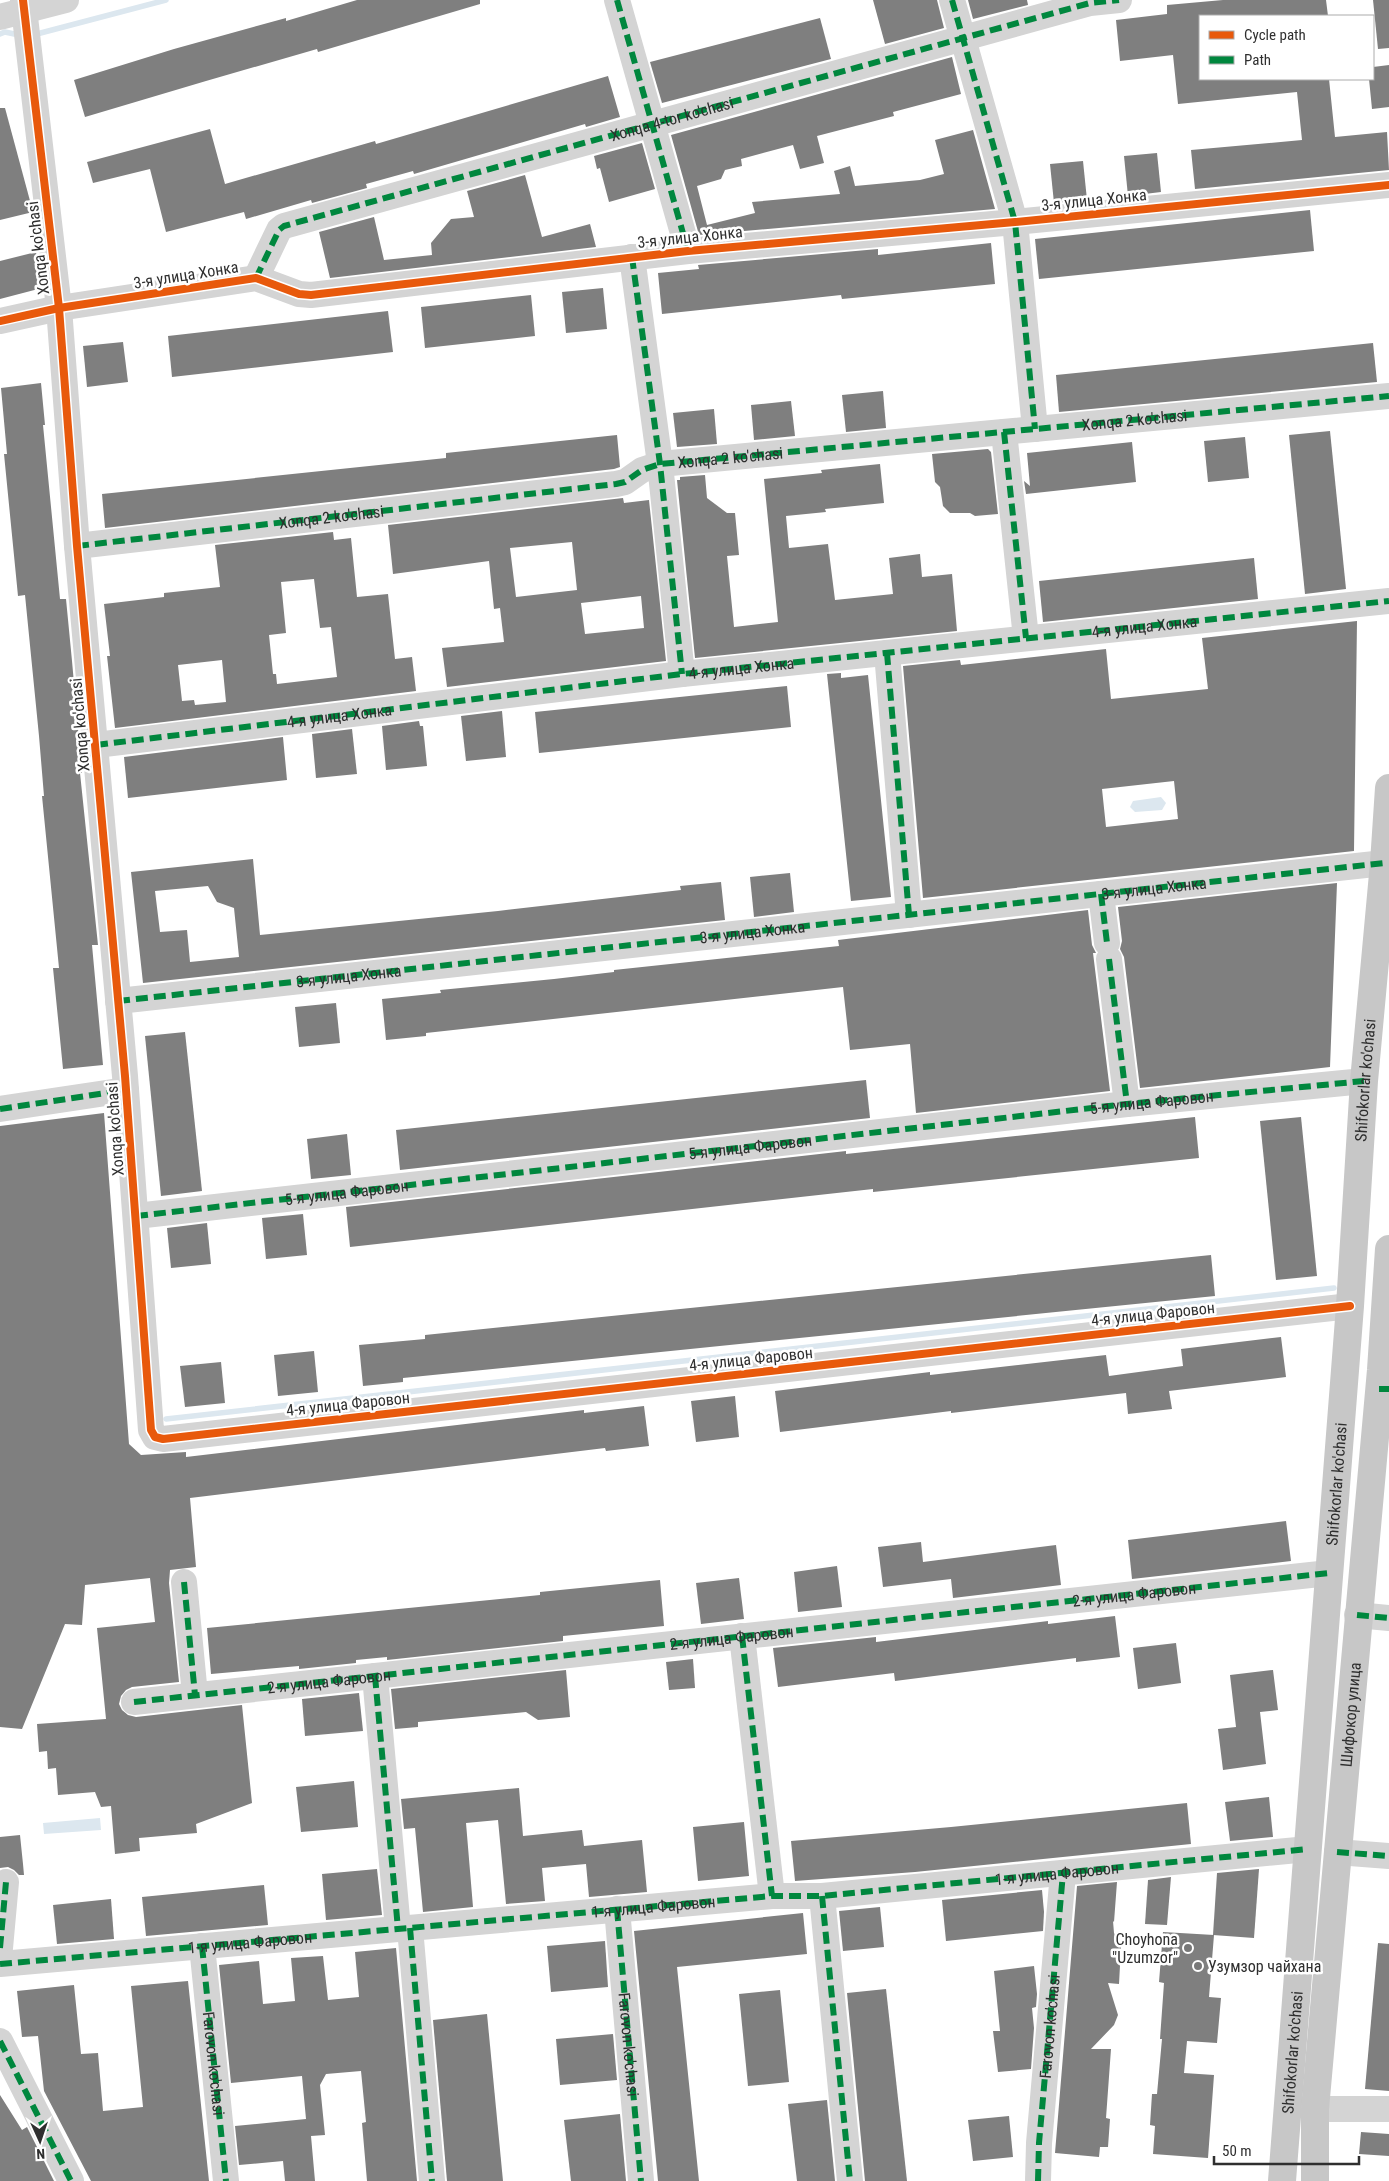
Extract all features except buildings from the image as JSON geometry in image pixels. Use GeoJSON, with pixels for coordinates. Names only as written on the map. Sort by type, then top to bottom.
{"type":"FeatureCollection","features":[{"type":"Feature","properties":{"kind":"main road","name":"Shifokorlar ko'chasi"},"geometry":{"type":"LineString","coordinates":[[1282,2181],[1350,1306],[1364,1080],[1389,788]]}},
{"type":"Feature","properties":{"kind":"main road","name":"Шифокор улица"},"geometry":{"type":"LineString","coordinates":[[1315,2181],[1315,2109],[1358,1615],[1383,1383],[1389,1248]]}},
{"type":"Feature","properties":{"kind":"main road"},"geometry":{"type":"LineString","coordinates":[[1345,1366],[1383,1383]]}},
{"type":"Feature","properties":{"kind":"street"},"geometry":{"type":"LineString","coordinates":[[0,17],[24,6],[66,0]]}},
{"type":"Feature","properties":{"kind":"street"},"geometry":{"type":"LineString","coordinates":[[617,0],[688,251]]}},
{"type":"Feature","properties":{"kind":"street"},"geometry":{"type":"LineString","coordinates":[[952,0],[1014,222],[1035,429]]}},
{"type":"Feature","properties":{"kind":"street","name":"Xonqa 4-tor ko'chasi"},"geometry":{"type":"LineString","coordinates":[[256,278],[278,230],[284,226],[1090,3],[1119,0]]}},
{"type":"Feature","properties":{"kind":"street","name":"Xonqa ko'chasi"},"geometry":{"type":"LineString","coordinates":[[24,6],[59,308],[77,546],[126,1090],[151,1430],[155,1437]]}},
{"type":"Feature","properties":{"kind":"street","name":"3-я улица Хонка"},"geometry":{"type":"LineString","coordinates":[[0,321],[59,308],[256,278],[299,294],[310,295],[688,251],[1014,222],[1389,185]]}},
{"type":"Feature","properties":{"kind":"street"},"geometry":{"type":"LineString","coordinates":[[632,257],[660,464],[682,674]]}},
{"type":"Feature","properties":{"kind":"street","name":"Xonqa 2 ko'chasi"},"geometry":{"type":"LineString","coordinates":[[77,546],[616,484],[625,482],[642,470],[660,464],[1389,396]]}},
{"type":"Feature","properties":{"kind":"street"},"geometry":{"type":"LineString","coordinates":[[1004,432],[1026,638]]}},
{"type":"Feature","properties":{"kind":"street","name":"4-я улица Хонка"},"geometry":{"type":"LineString","coordinates":[[96,745],[682,674],[1389,601]]}},
{"type":"Feature","properties":{"kind":"street"},"geometry":{"type":"LineString","coordinates":[[888,653],[909,915]]}},
{"type":"Feature","properties":{"kind":"street","name":"3-я улица Хонка"},"geometry":{"type":"LineString","coordinates":[[118,1001],[1384,863]]}},
{"type":"Feature","properties":{"kind":"street"},"geometry":{"type":"LineString","coordinates":[[1101,894],[1127,1104]]}},
{"type":"Feature","properties":{"kind":"street","name":"5-я улица Фаровон"},"geometry":{"type":"LineString","coordinates":[[136,1216],[1127,1104],[1364,1080]]}},
{"type":"Feature","properties":{"kind":"street"},"geometry":{"type":"LineString","coordinates":[[0,1109],[126,1090]]}},
{"type":"Feature","properties":{"kind":"street","name":"4-я улица Фаровон"},"geometry":{"type":"LineString","coordinates":[[155,1437],[183,1436],[1350,1306]]}},
{"type":"Feature","properties":{"kind":"street","name":"2-я улица Фаровон"},"geometry":{"type":"LineString","coordinates":[[134,1702],[1329,1574]]}},
{"type":"Feature","properties":{"kind":"street"},"geometry":{"type":"LineString","coordinates":[[184,1582],[195,1695]]}},
{"type":"Feature","properties":{"kind":"street"},"geometry":{"type":"LineString","coordinates":[[1358,1615],[1389,1618]]}},
{"type":"Feature","properties":{"kind":"street"},"geometry":{"type":"LineString","coordinates":[[742,1636],[772,1896]]}},
{"type":"Feature","properties":{"kind":"street"},"geometry":{"type":"LineString","coordinates":[[375,1676],[432,2181]]}},
{"type":"Feature","properties":{"kind":"street","name":"1-я улица Фаровон"},"geometry":{"type":"LineString","coordinates":[[0,1964],[772,1896],[822,1896],[1308,1849]]}},
{"type":"Feature","properties":{"kind":"street"},"geometry":{"type":"LineString","coordinates":[[1337,1852],[1389,1856]]}},
{"type":"Feature","properties":{"kind":"street","name":"Farovon ko'chasi"},"geometry":{"type":"LineString","coordinates":[[1038,2181],[1039,2143],[1063,1873]]}},
{"type":"Feature","properties":{"kind":"street"},"geometry":{"type":"LineString","coordinates":[[0,1948],[6,1882]]}},
{"type":"Feature","properties":{"kind":"street"},"geometry":{"type":"LineString","coordinates":[[822,1896],[850,2181]]}},
{"type":"Feature","properties":{"kind":"street","name":"Farovon ko'chasi"},"geometry":{"type":"LineString","coordinates":[[617,1909],[641,2181]]}},
{"type":"Feature","properties":{"kind":"street","name":"Farovon ko'chasi"},"geometry":{"type":"LineString","coordinates":[[202,1946],[226,2181]]}},
{"type":"Feature","properties":{"kind":"street"},"geometry":{"type":"LineString","coordinates":[[0,2041],[71,2181]]}},
{"type":"Feature","properties":{"kind":"street"},"geometry":{"type":"LineString","coordinates":[[1315,2109],[1389,2109]]}},
{"type":"Feature","properties":{"kind":"shaded area"},"geometry":{"type":"Polygon","coordinates":[[[1161,797],[1166,803],[1162,810],[1135,812],[1130,807],[1133,801],[1161,797]]]}},
{"type":"Feature","properties":{"kind":"shaded area"},"geometry":{"type":"Polygon","coordinates":[[[100,1818],[101,1830],[44,1834],[43,1823],[100,1818]]]}},
{"type":"Feature","properties":{"kind":"waterway"},"geometry":{"type":"LineString","coordinates":[[33,35],[166,0]]}},
{"type":"Feature","properties":{"kind":"waterway"},"geometry":{"type":"LineString","coordinates":[[0,34],[5,32],[19,35]]}},
{"type":"Feature","properties":{"kind":"waterway"},"geometry":{"type":"LineString","coordinates":[[166,1419],[1334,1288]]}},
{"type":"Feature","properties":{"kind":"marked path"},"geometry":{"type":"LineString","coordinates":[[617,0],[688,251]]}},
{"type":"Feature","properties":{"kind":"marked path"},"geometry":{"type":"LineString","coordinates":[[952,0],[1015,222],[1035,429]]}},
{"type":"Feature","properties":{"kind":"marked path"},"geometry":{"type":"LineString","coordinates":[[256,278],[279,230],[284,226],[1090,3],[1119,0]]}},
{"type":"Feature","properties":{"kind":"marked path"},"geometry":{"type":"LineString","coordinates":[[632,257],[660,464],[682,674]]}},
{"type":"Feature","properties":{"kind":"marked path"},"geometry":{"type":"LineString","coordinates":[[77,546],[616,484],[625,482],[642,470],[660,464],[1389,396]]}},
{"type":"Feature","properties":{"kind":"marked path"},"geometry":{"type":"LineString","coordinates":[[1004,432],[1026,638]]}},
{"type":"Feature","properties":{"kind":"marked path"},"geometry":{"type":"LineString","coordinates":[[96,745],[682,674],[1389,601]]}},
{"type":"Feature","properties":{"kind":"marked path"},"geometry":{"type":"LineString","coordinates":[[887,653],[909,915]]}},
{"type":"Feature","properties":{"kind":"marked path"},"geometry":{"type":"LineString","coordinates":[[118,1001],[1384,863]]}},
{"type":"Feature","properties":{"kind":"marked path"},"geometry":{"type":"LineString","coordinates":[[1101,894],[1107,943]]}},
{"type":"Feature","properties":{"kind":"marked path"},"geometry":{"type":"LineString","coordinates":[[1109,959],[1127,1104]]}},
{"type":"Feature","properties":{"kind":"marked path"},"geometry":{"type":"LineString","coordinates":[[136,1216],[1127,1104],[1364,1081]]}},
{"type":"Feature","properties":{"kind":"marked path"},"geometry":{"type":"LineString","coordinates":[[0,1109],[126,1090]]}},
{"type":"Feature","properties":{"kind":"marked path"},"geometry":{"type":"LineString","coordinates":[[1379,1389],[1389,1389]]}},
{"type":"Feature","properties":{"kind":"marked path"},"geometry":{"type":"LineString","coordinates":[[134,1702],[1329,1573]]}},
{"type":"Feature","properties":{"kind":"marked path"},"geometry":{"type":"LineString","coordinates":[[184,1582],[195,1695]]}},
{"type":"Feature","properties":{"kind":"marked path"},"geometry":{"type":"LineString","coordinates":[[1357,1615],[1389,1618]]}},
{"type":"Feature","properties":{"kind":"marked path"},"geometry":{"type":"LineString","coordinates":[[742,1636],[772,1896]]}},
{"type":"Feature","properties":{"kind":"marked path"},"geometry":{"type":"LineString","coordinates":[[375,1676],[398,1929]]}},
{"type":"Feature","properties":{"kind":"marked path"},"geometry":{"type":"LineString","coordinates":[[0,1964],[772,1896],[822,1896],[1308,1849]]}},
{"type":"Feature","properties":{"kind":"marked path"},"geometry":{"type":"LineString","coordinates":[[1337,1852],[1389,1856]]}},
{"type":"Feature","properties":{"kind":"marked path"},"geometry":{"type":"LineString","coordinates":[[1038,2181],[1039,2143],[1063,1873]]}},
{"type":"Feature","properties":{"kind":"marked path"},"geometry":{"type":"LineString","coordinates":[[0,1948],[6,1882]]}},
{"type":"Feature","properties":{"kind":"marked path"},"geometry":{"type":"LineString","coordinates":[[822,1896],[850,2181]]}},
{"type":"Feature","properties":{"kind":"marked path"},"geometry":{"type":"LineString","coordinates":[[617,1909],[641,2181]]}},
{"type":"Feature","properties":{"kind":"marked path"},"geometry":{"type":"LineString","coordinates":[[410,1928],[432,2181]]}},
{"type":"Feature","properties":{"kind":"marked path"},"geometry":{"type":"LineString","coordinates":[[202,1946],[226,2181]]}},
{"type":"Feature","properties":{"kind":"marked path"},"geometry":{"type":"LineString","coordinates":[[0,2041],[71,2181]]}},
{"type":"Feature","properties":{"kind":"cycle path"},"geometry":{"type":"LineString","coordinates":[[23,0],[59,308],[77,546],[125,1076],[151,1430],[155,1437],[163,1439],[1350,1306]]}},
{"type":"Feature","properties":{"kind":"cycle path"},"geometry":{"type":"LineString","coordinates":[[0,321],[59,308],[256,278],[299,294],[311,295],[688,251],[1015,222],[1389,185]]}},
{"type":"Feature","properties":{"kind":"place","name":"Choyhona \"Uzumzor\""},"geometry":{"type":"Point","coordinates":[1188,1948]}},
{"type":"Feature","properties":{"kind":"place","name":"Узумзор чайхана"},"geometry":{"type":"Point","coordinates":[1198,1966]}}]}
